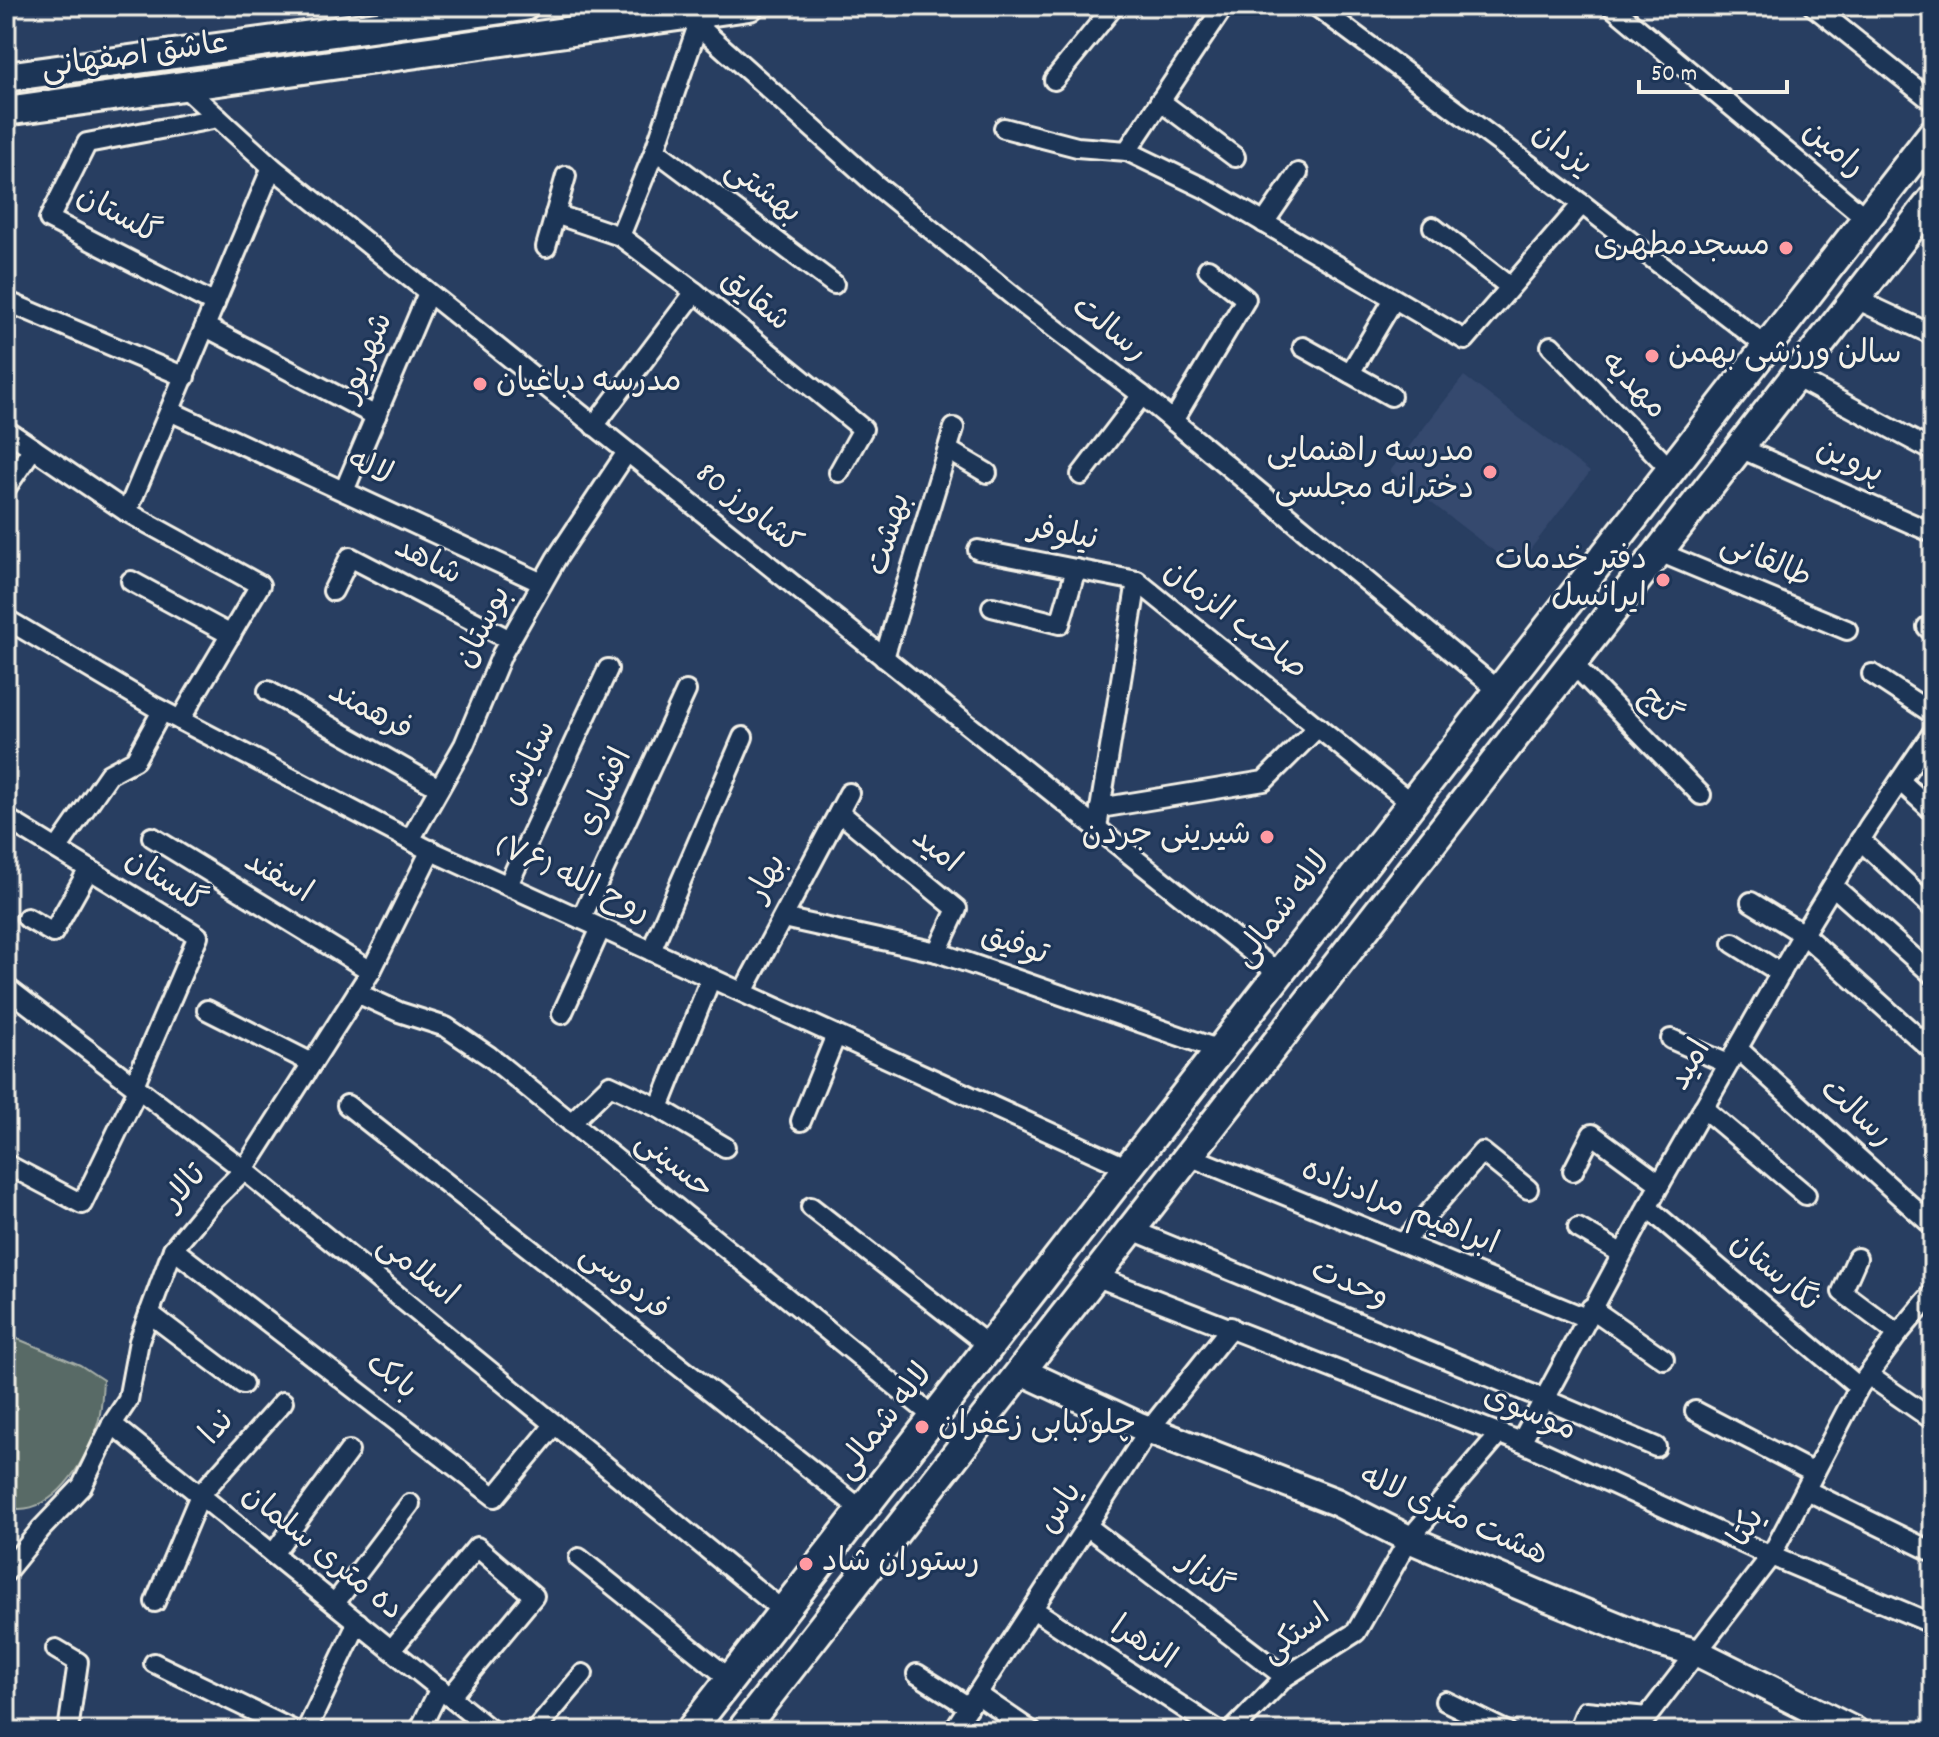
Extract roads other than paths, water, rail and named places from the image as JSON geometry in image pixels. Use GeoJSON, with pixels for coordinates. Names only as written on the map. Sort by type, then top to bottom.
{"type":"FeatureCollection","features":[{"type":"Feature","properties":{"kind":"main road","name":"عاشق اصفهانی"},"geometry":{"type":"LineString","coordinates":[[6,77],[524,6]]}},
{"type":"Feature","properties":{"kind":"main road","name":"عاشق اصفهانی"},"geometry":{"type":"LineString","coordinates":[[6,111],[692,20],[749,6]]}},
{"type":"Feature","properties":{"kind":"main road","name":"لاله شمالی"},"geometry":{"type":"LineString","coordinates":[[690,1731],[1933,133]]}},
{"type":"Feature","properties":{"kind":"main road"},"geometry":{"type":"LineString","coordinates":[[741,1731],[1933,199]]}},
{"type":"Feature","properties":{"kind":"main road"},"geometry":{"type":"LineString","coordinates":[[1599,562],[1631,588]]}},
{"type":"Feature","properties":{"kind":"main road"},"geometry":{"type":"LineString","coordinates":[[896,1465],[878,1499],[879,1505],[883,1513],[891,1514],[915,1509]]}},
{"type":"Feature","properties":{"kind":"main road"},"geometry":{"type":"LineString","coordinates":[[831,1549],[854,1546],[863,1551],[862,1568],[848,1594]]}},
{"type":"Feature","properties":{"kind":"street"},"geometry":{"type":"LineString","coordinates":[[1054,80],[1114,6]]}},
{"type":"Feature","properties":{"kind":"street"},"geometry":{"type":"LineString","coordinates":[[1127,151],[1224,6]]}},
{"type":"Feature","properties":{"kind":"street","name":"یزدان"},"geometry":{"type":"LineString","coordinates":[[1316,6],[1582,204],[1767,347]]}},
{"type":"Feature","properties":{"kind":"street","name":"رامین"},"geometry":{"type":"LineString","coordinates":[[1611,6],[1867,219]]}},
{"type":"Feature","properties":{"kind":"street"},"geometry":{"type":"LineString","coordinates":[[1813,6],[1933,102]]}},
{"type":"Feature","properties":{"kind":"street"},"geometry":{"type":"LineString","coordinates":[[620,236],[655,150],[692,20]]}},
{"type":"Feature","properties":{"kind":"street","name":"رسالت"},"geometry":{"type":"LineString","coordinates":[[692,20],[875,184],[1142,395],[1498,690]]}},
{"type":"Feature","properties":{"kind":"street","name":"کشاورز 80"},"geometry":{"type":"LineString","coordinates":[[183,86],[272,167],[1279,974]]}},
{"type":"Feature","properties":{"kind":"street"},"geometry":{"type":"LineString","coordinates":[[1160,101],[1235,157]]}},
{"type":"Feature","properties":{"kind":"street","name":"گلستان"},"geometry":{"type":"LineString","coordinates":[[215,304],[49,219],[87,143],[218,118]]}},
{"type":"Feature","properties":{"kind":"street"},"geometry":{"type":"LineString","coordinates":[[1004,128],[1077,147],[1127,151],[1210,191],[1465,340],[1582,204]]}},
{"type":"Feature","properties":{"kind":"street","name":"بهشتی"},"geometry":{"type":"LineString","coordinates":[[655,150],[834,284]]}},
{"type":"Feature","properties":{"kind":"street"},"geometry":{"type":"LineString","coordinates":[[127,512],[272,167]]}},
{"type":"Feature","properties":{"kind":"street"},"geometry":{"type":"LineString","coordinates":[[1264,223],[1298,173]]}},
{"type":"Feature","properties":{"kind":"street"},"geometry":{"type":"LineString","coordinates":[[546,247],[566,176]]}},
{"type":"Feature","properties":{"kind":"street","name":"شقایق"},"geometry":{"type":"LineString","coordinates":[[555,214],[620,236],[695,292],[863,429],[839,472]]}},
{"type":"Feature","properties":{"kind":"street"},"geometry":{"type":"LineString","coordinates":[[1433,227],[1510,287]]}},
{"type":"Feature","properties":{"kind":"street"},"geometry":{"type":"LineString","coordinates":[[1173,421],[1246,299],[1208,269]]}},
{"type":"Feature","properties":{"kind":"street"},"geometry":{"type":"LineString","coordinates":[[594,426],[695,292]]}},
{"type":"Feature","properties":{"kind":"street","name":"شهریور"},"geometry":{"type":"LineString","coordinates":[[344,491],[428,293]]}},
{"type":"Feature","properties":{"kind":"street"},"geometry":{"type":"LineString","coordinates":[[1350,373],[1394,299]]}},
{"type":"Feature","properties":{"kind":"street"},"geometry":{"type":"LineString","coordinates":[[1856,299],[1933,335]]}},
{"type":"Feature","properties":{"kind":"street"},"geometry":{"type":"LineString","coordinates":[[6,301],[185,377]]}},
{"type":"Feature","properties":{"kind":"street","name":"لاله"},"geometry":{"type":"LineString","coordinates":[[206,327],[376,416]]}},
{"type":"Feature","properties":{"kind":"street","name":"مهدیه"},"geometry":{"type":"LineString","coordinates":[[1551,346],[1671,470]]}},
{"type":"Feature","properties":{"kind":"street"},"geometry":{"type":"LineString","coordinates":[[1303,347],[1391,396]]}},
{"type":"Feature","properties":{"kind":"street"},"geometry":{"type":"LineString","coordinates":[[1795,377],[1933,451]]}},
{"type":"Feature","properties":{"kind":"street"},"geometry":{"type":"LineString","coordinates":[[1081,475],[1142,395]]}},
{"type":"Feature","properties":{"kind":"street","name":"لاله"},"geometry":{"type":"LineString","coordinates":[[170,411],[542,583]]}},
{"type":"Feature","properties":{"kind":"street","name":"بهشت"},"geometry":{"type":"LineString","coordinates":[[884,658],[954,428]]}},
{"type":"Feature","properties":{"kind":"street"},"geometry":{"type":"LineString","coordinates":[[6,430],[127,512],[260,585],[180,720]]}},
{"type":"Feature","properties":{"kind":"street"},"geometry":{"type":"LineString","coordinates":[[6,488],[33,448]]}},
{"type":"Feature","properties":{"kind":"street","name":"پروین"},"geometry":{"type":"LineString","coordinates":[[1740,448],[1933,533]]}},
{"type":"Feature","properties":{"kind":"street"},"geometry":{"type":"LineString","coordinates":[[948,450],[987,473]]}},
{"type":"Feature","properties":{"kind":"street","name":"بوستان"},"geometry":{"type":"LineString","coordinates":[[410,840],[464,745],[510,640],[542,583],[627,452]]}},
{"type":"Feature","properties":{"kind":"street","name":"نیلوفر"},"geometry":{"type":"LineString","coordinates":[[978,550],[1137,581]]}},
{"type":"Feature","properties":{"kind":"street","name":"طالقانی"},"geometry":{"type":"LineString","coordinates":[[1659,552],[1847,630]]}},
{"type":"Feature","properties":{"kind":"street","name":"شاهد"},"geometry":{"type":"LineString","coordinates":[[333,591],[350,557],[510,640]]}},
{"type":"Feature","properties":{"kind":"street"},"geometry":{"type":"LineString","coordinates":[[992,607],[1060,624],[1076,569]]}},
{"type":"Feature","properties":{"kind":"street"},"geometry":{"type":"LineString","coordinates":[[131,581],[231,635]]}},
{"type":"Feature","properties":{"kind":"street","name":"صاحب الزمان"},"geometry":{"type":"LineString","coordinates":[[1097,828],[1137,581],[1411,803]]}},
{"type":"Feature","properties":{"kind":"street","name":"روح الله (۷۶)"},"geometry":{"type":"LineString","coordinates":[[6,619],[162,711],[410,840],[1128,1168]]}},
{"type":"Feature","properties":{"kind":"street","name":"گنج"},"geometry":{"type":"LineString","coordinates":[[1572,663],[1701,795]]}},
{"type":"Feature","properties":{"kind":"street","name":"ستایش"},"geometry":{"type":"LineString","coordinates":[[508,885],[608,669]]}},
{"type":"Feature","properties":{"kind":"street"},"geometry":{"type":"LineString","coordinates":[[1872,674],[1933,714]]}},
{"type":"Feature","properties":{"kind":"street","name":"فرهمند"},"geometry":{"type":"LineString","coordinates":[[268,691],[439,788]]}},
{"type":"Feature","properties":{"kind":"street","name":"افشاری"},"geometry":{"type":"LineString","coordinates":[[581,919],[686,691]]}},
{"type":"Feature","properties":{"kind":"street"},"geometry":{"type":"LineString","coordinates":[[57,849],[109,774],[135,760],[162,711]]}},
{"type":"Feature","properties":{"kind":"street"},"geometry":{"type":"LineString","coordinates":[[1100,808],[1264,781],[1318,727]]}},
{"type":"Feature","properties":{"kind":"street","name":"امید"},"geometry":{"type":"LineString","coordinates":[[1521,1442],[1621,1253],[1732,1056],[1860,840],[1933,732]]}},
{"type":"Feature","properties":{"kind":"street"},"geometry":{"type":"LineString","coordinates":[[651,951],[743,737]]}},
{"type":"Feature","properties":{"kind":"street"},"geometry":{"type":"LineString","coordinates":[[1900,781],[1933,811]]}},
{"type":"Feature","properties":{"kind":"street","name":"بهار"},"geometry":{"type":"LineString","coordinates":[[743,992],[849,793]]}},
{"type":"Feature","properties":{"kind":"street","name":"امید"},"geometry":{"type":"LineString","coordinates":[[839,812],[957,909],[937,952]]}},
{"type":"Feature","properties":{"kind":"street","name":"گلستان"},"geometry":{"type":"LineString","coordinates":[[6,818],[198,936],[136,1087]]}},
{"type":"Feature","properties":{"kind":"street","name":"اسفند"},"geometry":{"type":"LineString","coordinates":[[152,837],[371,971]]}},
{"type":"Feature","properties":{"kind":"street"},"geometry":{"type":"LineString","coordinates":[[1860,840],[1933,908]]}},
{"type":"Feature","properties":{"kind":"street","name":"تالار"},"geometry":{"type":"LineString","coordinates":[[6,1572],[82,1486],[112,1424],[128,1400],[139,1341],[173,1249],[212,1202],[244,1170],[371,971],[431,850]]}},
{"type":"Feature","properties":{"kind":"street"},"geometry":{"type":"LineString","coordinates":[[27,918],[53,933],[89,869]]}},
{"type":"Feature","properties":{"kind":"street"},"geometry":{"type":"LineString","coordinates":[[1833,886],[1933,975]]}},
{"type":"Feature","properties":{"kind":"street"},"geometry":{"type":"LineString","coordinates":[[1751,902],[1803,934],[1933,1051]]}},
{"type":"Feature","properties":{"kind":"street","name":"توفیق"},"geometry":{"type":"LineString","coordinates":[[783,918],[937,952],[1220,1050]]}},
{"type":"Feature","properties":{"kind":"street"},"geometry":{"type":"LineString","coordinates":[[562,1014],[601,928]]}},
{"type":"Feature","properties":{"kind":"street"},"geometry":{"type":"LineString","coordinates":[[1733,943],[1781,973]]}},
{"type":"Feature","properties":{"kind":"street"},"geometry":{"type":"LineString","coordinates":[[659,1108],[711,978]]}},
{"type":"Feature","properties":{"kind":"street","name":"اسلامی"},"geometry":{"type":"LineString","coordinates":[[6,987],[244,1170],[783,1611]]}},
{"type":"Feature","properties":{"kind":"street","name":"حسینی"},"geometry":{"type":"LineString","coordinates":[[357,993],[399,1012],[446,1027],[489,1056],[934,1417]]}},
{"type":"Feature","properties":{"kind":"street"},"geometry":{"type":"LineString","coordinates":[[207,1010],[312,1063]]}},
{"type":"Feature","properties":{"kind":"street"},"geometry":{"type":"LineString","coordinates":[[801,1121],[836,1035]]}},
{"type":"Feature","properties":{"kind":"street","name":"رسالت"},"geometry":{"type":"LineString","coordinates":[[1671,1039],[1732,1056],[1933,1226]]}},
{"type":"Feature","properties":{"kind":"street"},"geometry":{"type":"LineString","coordinates":[[571,1123],[610,1085],[659,1108],[725,1147]]}},
{"type":"Feature","properties":{"kind":"street"},"geometry":{"type":"LineString","coordinates":[[6,1164],[82,1204],[136,1087]]}},
{"type":"Feature","properties":{"kind":"street","name":"فردوسی"},"geometry":{"type":"LineString","coordinates":[[347,1105],[862,1510]]}},
{"type":"Feature","properties":{"kind":"street"},"geometry":{"type":"LineString","coordinates":[[1703,1108],[1806,1195]]}},
{"type":"Feature","properties":{"kind":"street"},"geometry":{"type":"LineString","coordinates":[[1573,1171],[1592,1134],[1660,1184]]}},
{"type":"Feature","properties":{"kind":"street"},"geometry":{"type":"LineString","coordinates":[[1403,1243],[1482,1152],[1528,1189]]}},
{"type":"Feature","properties":{"kind":"street","name":"ابراهیم مرادزاده"},"geometry":{"type":"LineString","coordinates":[[1189,1156],[1403,1243],[1589,1313],[1664,1359]]}},
{"type":"Feature","properties":{"kind":"street"},"geometry":{"type":"LineString","coordinates":[[811,1207],[989,1346]]}},
{"type":"Feature","properties":{"kind":"street","name":"نگارستان"},"geometry":{"type":"LineString","coordinates":[[1647,1207],[1864,1381],[1933,1420]]}},
{"type":"Feature","properties":{"kind":"street"},"geometry":{"type":"LineString","coordinates":[[1578,1228],[1621,1253]]}},
{"type":"Feature","properties":{"kind":"street","name":"وحدت"},"geometry":{"type":"LineString","coordinates":[[1132,1230],[1656,1447]]}},
{"type":"Feature","properties":{"kind":"street","name":"بابک"},"geometry":{"type":"LineString","coordinates":[[173,1249],[495,1497],[555,1424]]}},
{"type":"Feature","properties":{"kind":"street"},"geometry":{"type":"LineString","coordinates":[[1857,1258],[1842,1292],[1898,1334]]}},
{"type":"Feature","properties":{"kind":"street","name":"موسوی"},"geometry":{"type":"LineString","coordinates":[[1095,1276],[1521,1442],[1771,1556],[1933,1624]]}},
{"type":"Feature","properties":{"kind":"street","name":"یکتا"},"geometry":{"type":"LineString","coordinates":[[1578,1731],[1586,1711],[1647,1717],[1771,1556],[1864,1381],[1933,1293]]}},
{"type":"Feature","properties":{"kind":"street"},"geometry":{"type":"LineString","coordinates":[[149,1313],[243,1384]]}},
{"type":"Feature","properties":{"kind":"street","name":"یاس"},"geometry":{"type":"LineString","coordinates":[[953,1731],[1149,1430],[1231,1327]]}},
{"type":"Feature","properties":{"kind":"street","name":"هشت متری لاله"},"geometry":{"type":"LineString","coordinates":[[1021,1371],[1149,1430],[1336,1502],[1409,1539],[1638,1634],[1698,1653],[1855,1731]]}},
{"type":"Feature","properties":{"kind":"street","name":"ندا"},"geometry":{"type":"LineString","coordinates":[[155,1602],[200,1495],[283,1402]]}},
{"type":"Feature","properties":{"kind":"street"},"geometry":{"type":"LineString","coordinates":[[1695,1411],[1933,1552]]}},
{"type":"Feature","properties":{"kind":"street","name":"ده متری سلمان"},"geometry":{"type":"LineString","coordinates":[[112,1424],[492,1731]]}},
{"type":"Feature","properties":{"kind":"street","name":"استکی"},"geometry":{"type":"LineString","coordinates":[[1232,1731],[1285,1677],[1356,1632],[1409,1539],[1499,1434]]}},
{"type":"Feature","properties":{"kind":"street"},"geometry":{"type":"LineString","coordinates":[[273,1554],[349,1451]]}},
{"type":"Feature","properties":{"kind":"street"},"geometry":{"type":"LineString","coordinates":[[335,1603],[410,1504]]}},
{"type":"Feature","properties":{"kind":"street","name":"گلزار"},"geometry":{"type":"LineString","coordinates":[[1087,1526],[1285,1677]]}},
{"type":"Feature","properties":{"kind":"street"},"geometry":{"type":"LineString","coordinates":[[392,1649],[477,1547],[534,1596],[445,1692],[419,1731]]}},
{"type":"Feature","properties":{"kind":"street"},"geometry":{"type":"LineString","coordinates":[[579,1558],[730,1679]]}},
{"type":"Feature","properties":{"kind":"street","name":"الزهرا"},"geometry":{"type":"LineString","coordinates":[[1033,1609],[1219,1731]]}},
{"type":"Feature","properties":{"kind":"street"},"geometry":{"type":"LineString","coordinates":[[306,1731],[358,1622]]}},
{"type":"Feature","properties":{"kind":"street"},"geometry":{"type":"LineString","coordinates":[[56,1649],[78,1662],[68,1731]]}},
{"type":"Feature","properties":{"kind":"street"},"geometry":{"type":"LineString","coordinates":[[154,1663],[295,1731]]}},
{"type":"Feature","properties":{"kind":"street"},"geometry":{"type":"LineString","coordinates":[[535,1731],[583,1674]]}},
{"type":"Feature","properties":{"kind":"street"},"geometry":{"type":"LineString","coordinates":[[917,1674],[1031,1731]]}},
{"type":"Feature","properties":{"kind":"street"},"geometry":{"type":"LineString","coordinates":[[1445,1701],[1506,1731]]}},
{"type":"Feature","properties":{"kind":"place","name":"مسجدمطهری"},"geometry":{"type":"Point","coordinates":[1786,248]}},
{"type":"Feature","properties":{"kind":"place","name":"سالن ورزشی بهمن"},"geometry":{"type":"Point","coordinates":[1652,356]}},
{"type":"Feature","properties":{"kind":"place","name":"مدرسه دباغیان"},"geometry":{"type":"Point","coordinates":[480,384]}},
{"type":"Feature","properties":{"kind":"place","name":"مدرسه راهنمایی دخترانه مجلسی"},"geometry":{"type":"Point","coordinates":[1490,472]}},
{"type":"Feature","properties":{"kind":"place","name":"دفتر خدمات ایرانسل"},"geometry":{"type":"Point","coordinates":[1663,580]}},
{"type":"Feature","properties":{"kind":"place","name":"شیرینی جردن"},"geometry":{"type":"Point","coordinates":[1267,837]}},
{"type":"Feature","properties":{"kind":"place","name":"چلوکبابی زعفران"},"geometry":{"type":"Point","coordinates":[922,1427]}},
{"type":"Feature","properties":{"kind":"place","name":"رستوران شاد"},"geometry":{"type":"Point","coordinates":[806,1564]}}]}
